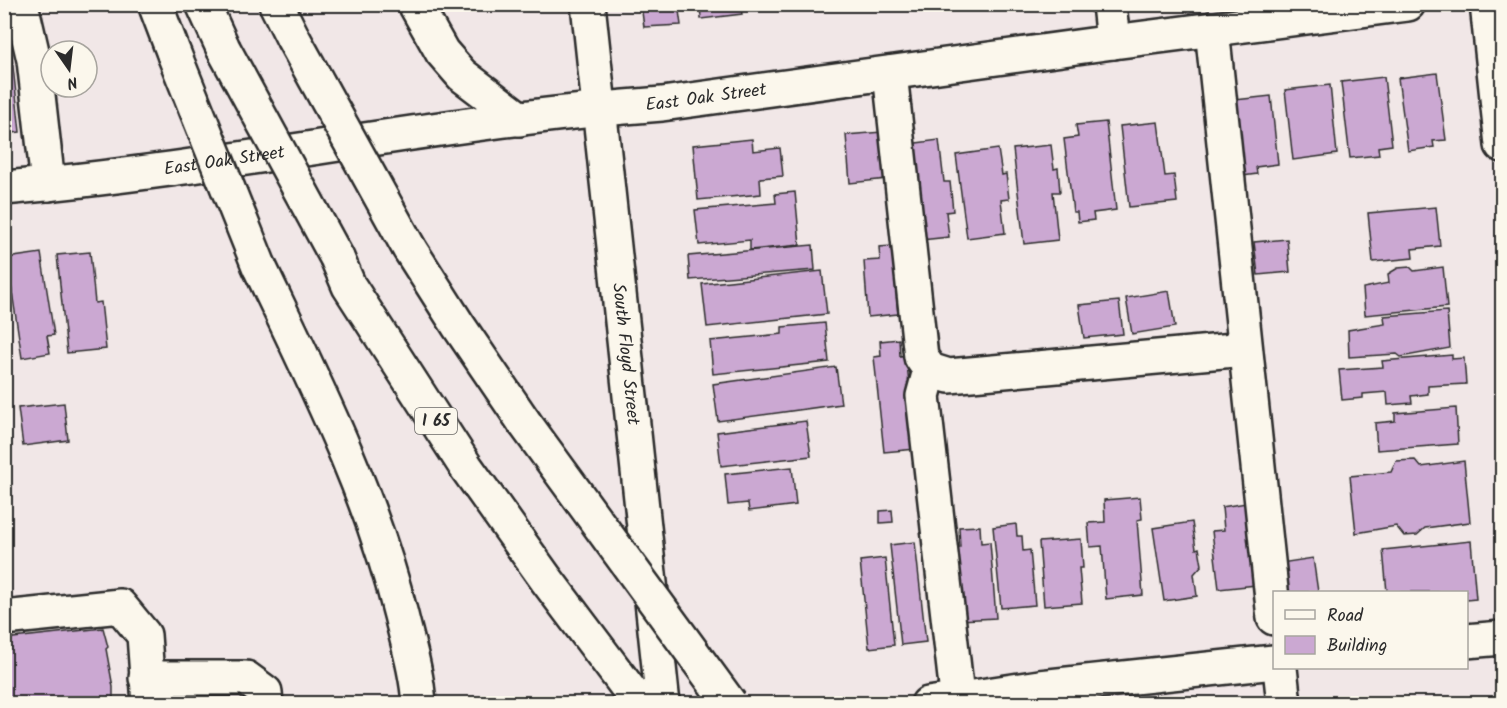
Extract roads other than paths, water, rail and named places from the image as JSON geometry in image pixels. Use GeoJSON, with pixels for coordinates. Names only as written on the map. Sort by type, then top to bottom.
{"type":"FeatureCollection","features":[{"type":"Feature","properties":{"kind":"main road"},"geometry":{"type":"LineString","coordinates":[[21,4],[34,60],[48,184]]}},
{"type":"Feature","properties":{"kind":"main road"},"geometry":{"type":"LineString","coordinates":[[155,4],[259,266],[355,474],[389,567],[418,681],[419,704]]}},
{"type":"Feature","properties":{"kind":"main road","name":"I 65"},"geometry":{"type":"LineString","coordinates":[[203,4],[224,48],[338,258],[355,297],[466,467],[640,704]]}},
{"type":"Feature","properties":{"kind":"main road"},"geometry":{"type":"LineString","coordinates":[[276,4],[409,248],[458,325],[524,422],[730,704]]}},
{"type":"Feature","properties":{"kind":"main road"},"geometry":{"type":"LineString","coordinates":[[416,4],[442,52],[462,75],[520,118]]}},
{"type":"Feature","properties":{"kind":"main road","name":"South Floyd Street"},"geometry":{"type":"LineString","coordinates":[[588,4],[663,704]]}},
{"type":"Feature","properties":{"kind":"main road"},"geometry":{"type":"LineString","coordinates":[[1109,4],[1113,42]]}},
{"type":"Feature","properties":{"kind":"main road","name":"East Oak Street"},"geometry":{"type":"LineString","coordinates":[[4,188],[48,184],[520,118],[599,108],[662,104],[1408,4]]}},
{"type":"Feature","properties":{"kind":"main road"},"geometry":{"type":"LineString","coordinates":[[1487,4],[1503,145]]}},
{"type":"Feature","properties":{"kind":"main road"},"geometry":{"type":"LineString","coordinates":[[1212,29],[1273,600]]}},
{"type":"Feature","properties":{"kind":"main road"},"geometry":{"type":"LineString","coordinates":[[890,73],[921,357],[930,370],[949,376],[1245,349]]}},
{"type":"Feature","properties":{"kind":"main road"},"geometry":{"type":"LineString","coordinates":[[930,370],[923,396],[948,702],[1040,687],[1273,662]]}},
{"type":"Feature","properties":{"kind":"main road"},"geometry":{"type":"LineString","coordinates":[[4,618],[120,606],[144,635],[147,691],[246,678],[265,692],[266,704]]}},
{"type":"Feature","properties":{"kind":"main road"},"geometry":{"type":"LineString","coordinates":[[1468,641],[1503,638]]}},
{"type":"Feature","properties":{"kind":"main road"},"geometry":{"type":"LineString","coordinates":[[1280,669],[1284,704]]}}]}
